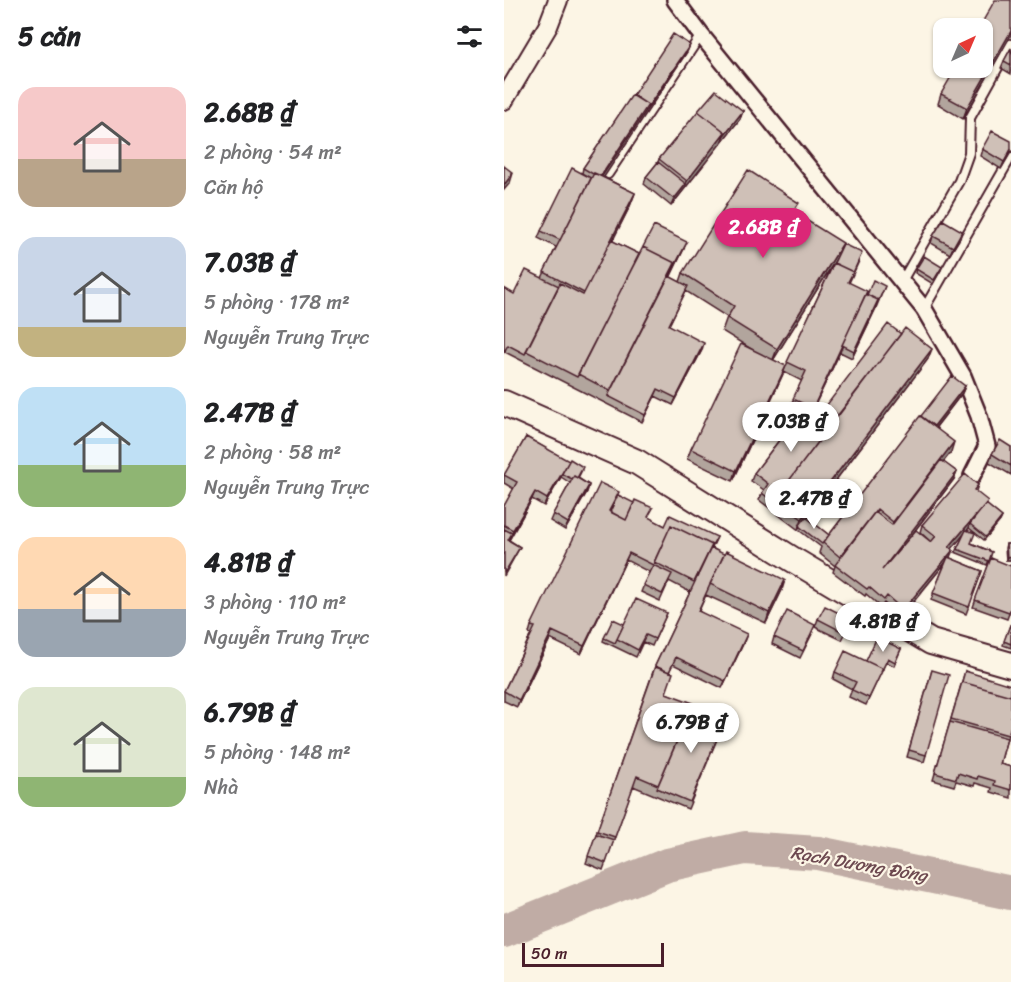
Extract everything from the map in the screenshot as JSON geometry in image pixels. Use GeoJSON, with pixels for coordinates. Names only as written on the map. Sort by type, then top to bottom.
{"type":"FeatureCollection","features":[{"type":"Feature","properties":{"kind":"main road"},"geometry":{"type":"LineString","coordinates":[[504,403],[637,462],[931,642],[1011,665]]}},
{"type":"Feature","properties":{"kind":"street"},"geometry":{"type":"LineString","coordinates":[[504,100],[549,26],[558,0]]}},
{"type":"Feature","properties":{"kind":"street"},"geometry":{"type":"LineString","coordinates":[[675,0],[924,309],[963,376],[980,416],[987,446],[972,476]]}},
{"type":"Feature","properties":{"kind":"lane"},"geometry":{"type":"LineString","coordinates":[[608,174],[701,35]]}},
{"type":"Feature","properties":{"kind":"lane"},"geometry":{"type":"LineString","coordinates":[[901,283],[959,181],[969,153],[970,118],[1011,44]]}},
{"type":"Feature","properties":{"kind":"lane"},"geometry":{"type":"LineString","coordinates":[[924,309],[1011,157]]}},
{"type":"Feature","properties":{"kind":"building"},"geometry":{"type":"Polygon","coordinates":[[[995,0],[1011,0],[1011,31],[993,62],[993,18],[985,18],[995,0]]]}},
{"type":"Feature","properties":{"kind":"building"},"geometry":{"type":"Polygon","coordinates":[[[673,34],[690,45],[647,108],[648,105],[633,95],[673,34]]]}},
{"type":"Feature","properties":{"kind":"building"},"geometry":{"type":"Polygon","coordinates":[[[1011,48],[1011,65],[1004,61],[1011,48]]]}},
{"type":"Feature","properties":{"kind":"building"},"geometry":{"type":"Polygon","coordinates":[[[950,78],[984,78],[967,108],[941,94],[950,78]]]}},
{"type":"Feature","properties":{"kind":"building"},"geometry":{"type":"Polygon","coordinates":[[[716,90],[743,111],[724,135],[725,132],[698,111],[716,90]]]}},
{"type":"Feature","properties":{"kind":"building"},"geometry":{"type":"Polygon","coordinates":[[[632,95],[648,105],[601,176],[593,174],[583,168],[632,95]]]}},
{"type":"Feature","properties":{"kind":"building"},"geometry":{"type":"Polygon","coordinates":[[[698,111],[725,132],[687,181],[659,159],[698,111]]]}},
{"type":"Feature","properties":{"kind":"building"},"geometry":{"type":"Polygon","coordinates":[[[992,131],[1011,141],[1011,149],[1004,162],[982,149],[992,131]]]}},
{"type":"Feature","properties":{"kind":"building"},"geometry":{"type":"Polygon","coordinates":[[[658,162],[686,184],[674,199],[646,177],[658,162]]]}},
{"type":"Feature","properties":{"kind":"building"},"geometry":{"type":"Polygon","coordinates":[[[504,166],[513,173],[504,185],[504,166]]]}},
{"type":"Feature","properties":{"kind":"building"},"geometry":{"type":"Polygon","coordinates":[[[572,168],[591,178],[560,240],[541,231],[572,168]]]}},
{"type":"Feature","properties":{"kind":"building"},"geometry":{"type":"Polygon","coordinates":[[[748,170],[799,203],[793,212],[843,243],[777,349],[727,318],[734,306],[683,273],[748,170]]]}},
{"type":"Feature","properties":{"kind":"building"},"geometry":{"type":"Polygon","coordinates":[[[594,173],[635,193],[584,293],[544,272],[594,173]]]}},
{"type":"Feature","properties":{"kind":"building"},"geometry":{"type":"Polygon","coordinates":[[[943,220],[962,231],[953,247],[933,236],[943,220]]]}},
{"type":"Feature","properties":{"kind":"building"},"geometry":{"type":"Polygon","coordinates":[[[654,226],[687,242],[673,269],[675,263],[643,247],[654,226]]]}},
{"type":"Feature","properties":{"kind":"building"},"geometry":{"type":"Polygon","coordinates":[[[611,240],[639,254],[577,377],[526,351],[560,283],[583,295],[611,240]]]}},
{"type":"Feature","properties":{"kind":"building"},"geometry":{"type":"Polygon","coordinates":[[[843,244],[862,253],[852,275],[853,272],[834,263],[843,244]]]}},
{"type":"Feature","properties":{"kind":"building"},"geometry":{"type":"Polygon","coordinates":[[[643,247],[675,263],[610,391],[578,374],[643,247]]]}},
{"type":"Feature","properties":{"kind":"building"},"geometry":{"type":"Polygon","coordinates":[[[924,256],[942,267],[934,280],[916,269],[924,256]]]}},
{"type":"Feature","properties":{"kind":"building"},"geometry":{"type":"Polygon","coordinates":[[[834,263],[853,272],[848,282],[867,291],[813,408],[793,399],[806,371],[787,362],[834,263]]]}},
{"type":"Feature","properties":{"kind":"building"},"geometry":{"type":"Polygon","coordinates":[[[526,270],[559,286],[525,354],[508,345],[504,352],[504,288],[514,294],[526,270]]]}},
{"type":"Feature","properties":{"kind":"building"},"geometry":{"type":"Polygon","coordinates":[[[669,276],[688,286],[669,325],[704,343],[676,398],[658,389],[645,415],[608,396],[669,276]]]}},
{"type":"Feature","properties":{"kind":"building"},"geometry":{"type":"Polygon","coordinates":[[[873,280],[885,286],[877,304],[878,300],[867,295],[873,280]]]}},
{"type":"Feature","properties":{"kind":"building"},"geometry":{"type":"Polygon","coordinates":[[[866,294],[878,300],[854,351],[842,345],[866,294]]]}},
{"type":"Feature","properties":{"kind":"building"},"geometry":{"type":"Polygon","coordinates":[[[888,324],[901,334],[838,415],[826,406],[888,324]]]}},
{"type":"Feature","properties":{"kind":"building"},"geometry":{"type":"Polygon","coordinates":[[[905,328],[932,349],[802,519],[775,499],[905,328]]]}},
{"type":"Feature","properties":{"kind":"building"},"geometry":{"type":"Polygon","coordinates":[[[741,344],[786,366],[736,471],[691,449],[741,344]]]}},
{"type":"Feature","properties":{"kind":"building"},"geometry":{"type":"Polygon","coordinates":[[[952,376],[965,386],[934,426],[921,416],[952,376]]]}},
{"type":"Feature","properties":{"kind":"building"},"geometry":{"type":"Polygon","coordinates":[[[803,409],[817,421],[820,417],[831,425],[774,502],[762,493],[768,484],[754,473],[803,409]]]}},
{"type":"Feature","properties":{"kind":"building"},"geometry":{"type":"Polygon","coordinates":[[[920,416],[954,442],[893,522],[877,509],[840,557],[823,543],[920,416]]]}},
{"type":"Feature","properties":{"kind":"building"},"geometry":{"type":"Polygon","coordinates":[[[526,437],[569,461],[547,499],[535,492],[513,530],[504,525],[504,506],[517,482],[504,475],[526,437]]]}},
{"type":"Feature","properties":{"kind":"building"},"geometry":{"type":"Polygon","coordinates":[[[1000,440],[1011,447],[1011,466],[992,454],[1000,440]]]}},
{"type":"Feature","properties":{"kind":"building"},"geometry":{"type":"Polygon","coordinates":[[[570,459],[583,467],[577,478],[574,476],[572,479],[562,474],[570,459]]]}},
{"type":"Feature","properties":{"kind":"building"},"geometry":{"type":"Polygon","coordinates":[[[941,460],[957,472],[882,570],[916,530],[931,542],[936,536],[922,525],[965,474],[978,485],[974,490],[988,501],[949,547],[953,550],[903,610],[887,596],[884,600],[869,587],[867,589],[835,565],[875,512],[892,525],[941,460]]]}},
{"type":"Feature","properties":{"kind":"building"},"geometry":{"type":"Polygon","coordinates":[[[574,476],[589,485],[568,523],[553,514],[574,476]]]}},
{"type":"Feature","properties":{"kind":"building"},"geometry":{"type":"Polygon","coordinates":[[[600,483],[619,492],[609,511],[626,520],[635,500],[653,508],[648,517],[665,526],[670,515],[717,537],[711,548],[712,545],[671,525],[653,565],[629,553],[584,646],[552,631],[519,700],[504,691],[535,627],[531,626],[600,483]]]}},
{"type":"Feature","properties":{"kind":"building"},"geometry":{"type":"Polygon","coordinates":[[[618,495],[634,503],[626,520],[610,512],[618,495]]]}},
{"type":"Feature","properties":{"kind":"building"},"geometry":{"type":"Polygon","coordinates":[[[986,504],[1002,517],[986,537],[970,524],[986,504]]]}},
{"type":"Feature","properties":{"kind":"building"},"geometry":{"type":"Polygon","coordinates":[[[806,517],[829,535],[822,544],[799,526],[806,517]]]}},
{"type":"Feature","properties":{"kind":"building"},"geometry":{"type":"Polygon","coordinates":[[[671,525],[712,545],[694,582],[654,562],[671,525]]]}},
{"type":"Feature","properties":{"kind":"building"},"geometry":{"type":"Polygon","coordinates":[[[504,529],[512,533],[508,540],[520,547],[505,572],[504,572],[504,529]]]}},
{"type":"Feature","properties":{"kind":"building"},"geometry":{"type":"Polygon","coordinates":[[[966,530],[975,533],[971,543],[992,552],[989,561],[957,549],[966,530]]]}},
{"type":"Feature","properties":{"kind":"building"},"geometry":{"type":"Polygon","coordinates":[[[1006,544],[1011,544],[1011,556],[1007,557],[1006,544]]]}},
{"type":"Feature","properties":{"kind":"building"},"geometry":{"type":"Polygon","coordinates":[[[711,548],[724,554],[698,611],[747,634],[725,681],[676,657],[669,672],[655,666],[711,548]]]}},
{"type":"Feature","properties":{"kind":"building"},"geometry":{"type":"Polygon","coordinates":[[[726,551],[785,580],[769,613],[710,584],[726,551]]]}},
{"type":"Feature","properties":{"kind":"building"},"geometry":{"type":"Polygon","coordinates":[[[948,557],[982,571],[969,607],[933,593],[948,557]]]}},
{"type":"Feature","properties":{"kind":"building"},"geometry":{"type":"Polygon","coordinates":[[[991,558],[1011,566],[1011,608],[1009,612],[975,600],[991,558]]]}},
{"type":"Feature","properties":{"kind":"building"},"geometry":{"type":"Polygon","coordinates":[[[653,565],[672,574],[662,594],[643,585],[653,565]]]}},
{"type":"Feature","properties":{"kind":"building"},"geometry":{"type":"Polygon","coordinates":[[[636,599],[667,613],[655,639],[646,635],[638,650],[617,639],[636,599]]]}},
{"type":"Feature","properties":{"kind":"building"},"geometry":{"type":"Polygon","coordinates":[[[825,606],[851,619],[845,633],[818,619],[825,606]]]}},
{"type":"Feature","properties":{"kind":"building"},"geometry":{"type":"Polygon","coordinates":[[[787,611],[815,625],[803,651],[774,637],[787,611]]]}},
{"type":"Feature","properties":{"kind":"building"},"geometry":{"type":"Polygon","coordinates":[[[613,619],[624,624],[615,643],[604,638],[613,619]]]}},
{"type":"Feature","properties":{"kind":"building"},"geometry":{"type":"Polygon","coordinates":[[[1011,626],[1011,644],[1004,641],[1011,626]]]}},
{"type":"Feature","properties":{"kind":"building"},"geometry":{"type":"Polygon","coordinates":[[[877,637],[901,649],[895,662],[888,658],[883,669],[866,661],[877,637]]]}},
{"type":"Feature","properties":{"kind":"building"},"geometry":{"type":"Polygon","coordinates":[[[845,651],[883,669],[869,698],[852,690],[856,682],[835,672],[845,651]]]}},
{"type":"Feature","properties":{"kind":"building"},"geometry":{"type":"Polygon","coordinates":[[[655,667],[673,673],[666,693],[693,703],[658,785],[637,776],[615,837],[597,831],[655,667]]]}},
{"type":"Feature","properties":{"kind":"building"},"geometry":{"type":"Polygon","coordinates":[[[932,670],[949,675],[926,755],[909,750],[932,670]]]}},
{"type":"Feature","properties":{"kind":"building"},"geometry":{"type":"Polygon","coordinates":[[[965,671],[1011,685],[1011,696],[962,682],[961,685],[965,671]]]}},
{"type":"Feature","properties":{"kind":"building"},"geometry":{"type":"Polygon","coordinates":[[[962,682],[1011,696],[1011,726],[1008,735],[951,719],[962,682]]]}},
{"type":"Feature","properties":{"kind":"building"},"geometry":{"type":"Polygon","coordinates":[[[692,706],[725,720],[690,802],[657,788],[692,706]]]}},
{"type":"Feature","properties":{"kind":"building"},"geometry":{"type":"Polygon","coordinates":[[[950,722],[1007,738],[1000,764],[1011,767],[1011,790],[994,785],[995,781],[978,776],[977,779],[958,773],[956,779],[935,773],[950,722]]]}},
{"type":"Feature","properties":{"kind":"building"},"geometry":{"type":"Polygon","coordinates":[[[596,834],[614,840],[606,863],[588,856],[596,834]]]}},
{"type":"Feature","properties":{"kind":"waterway","name":"Rạch Dương Đông"},"geometry":{"type":"LineString","coordinates":[[504,931],[667,865],[745,848],[818,853],[1011,893]]}}]}
